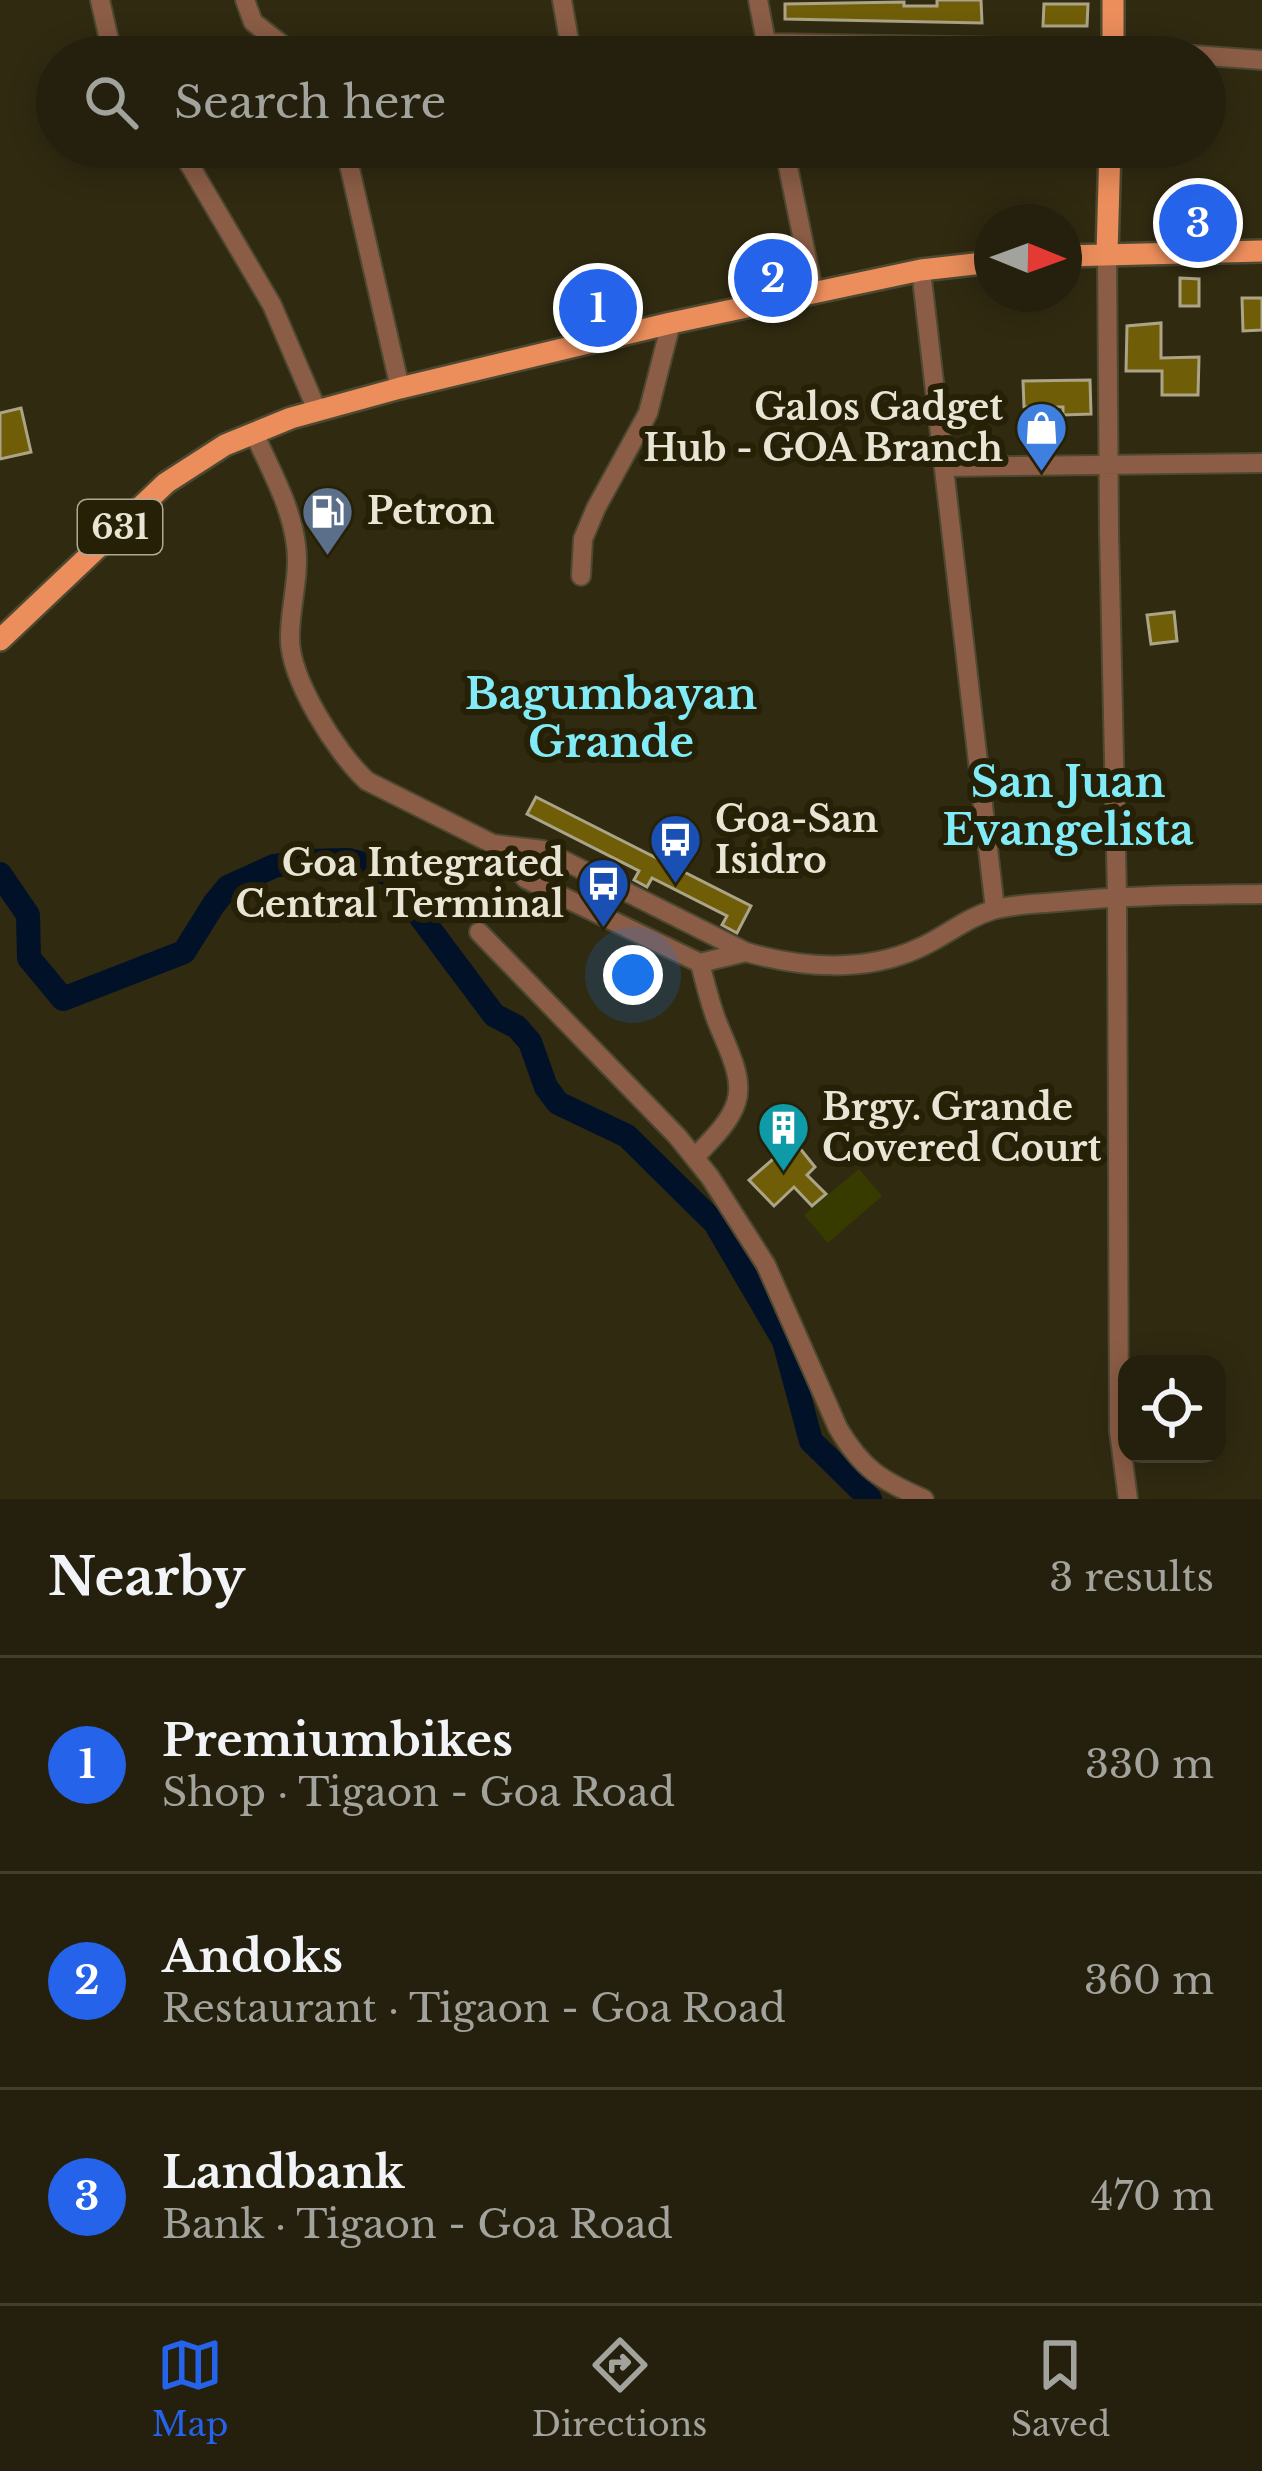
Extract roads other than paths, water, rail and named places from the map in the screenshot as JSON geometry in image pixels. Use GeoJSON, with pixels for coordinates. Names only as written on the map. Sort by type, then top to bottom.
{"type":"FeatureCollection","features":[{"type":"Feature","properties":{"kind":"main road"},"geometry":{"type":"LineString","coordinates":[[1113,0],[1113,36]]}},
{"type":"Feature","properties":{"kind":"main road"},"geometry":{"type":"LineString","coordinates":[[1107,253],[1109,168]]}},
{"type":"Feature","properties":{"kind":"main road"},"geometry":{"type":"LineString","coordinates":[[1082,255],[1262,251]]}},
{"type":"Feature","properties":{"kind":"main road","name":"631"},"geometry":{"type":"LineString","coordinates":[[0,640],[166,483],[213,452],[254,433],[400,388],[671,323],[921,270],[974,264]]}},
{"type":"Feature","properties":{"kind":"street"},"geometry":{"type":"LineString","coordinates":[[100,0],[108,36]]}},
{"type":"Feature","properties":{"kind":"street"},"geometry":{"type":"LineString","coordinates":[[245,0],[253,22],[271,36]]}},
{"type":"Feature","properties":{"kind":"street"},"geometry":{"type":"LineString","coordinates":[[562,0],[568,36]]}},
{"type":"Feature","properties":{"kind":"street"},"geometry":{"type":"LineString","coordinates":[[758,0],[765,36]]}},
{"type":"Feature","properties":{"kind":"street"},"geometry":{"type":"LineString","coordinates":[[1226,58],[1262,60]]}},
{"type":"Feature","properties":{"kind":"street"},"geometry":{"type":"LineString","coordinates":[[191,168],[272,305],[317,410]]}},
{"type":"Feature","properties":{"kind":"street"},"geometry":{"type":"LineString","coordinates":[[349,168],[400,388]]}},
{"type":"Feature","properties":{"kind":"street"},"geometry":{"type":"LineString","coordinates":[[788,168],[814,294]]}},
{"type":"Feature","properties":{"kind":"street"},"geometry":{"type":"LineString","coordinates":[[1107,253],[1119,1431],[1128,1499]]}},
{"type":"Feature","properties":{"kind":"street"},"geometry":{"type":"LineString","coordinates":[[921,270],[994,909]]}},
{"type":"Feature","properties":{"kind":"street"},"geometry":{"type":"LineString","coordinates":[[581,576],[583,538],[648,413],[671,323]]}},
{"type":"Feature","properties":{"kind":"street"},"geometry":{"type":"LineString","coordinates":[[254,433],[290,513],[297,548],[290,653],[324,724],[350,765],[367,781],[493,844],[543,850],[746,952],[811,964],[877,962],[915,951],[994,909],[1117,896],[1262,894]]}},
{"type":"Feature","properties":{"kind":"street"},"geometry":{"type":"LineString","coordinates":[[944,467],[1262,463]]}},
{"type":"Feature","properties":{"kind":"street"},"geometry":{"type":"LineString","coordinates":[[493,844],[526,879],[700,963],[746,952]]}},
{"type":"Feature","properties":{"kind":"street"},"geometry":{"type":"LineString","coordinates":[[479,932],[695,1157],[766,1265],[848,1446],[876,1476],[924,1499]]}},
{"type":"Feature","properties":{"kind":"street"},"geometry":{"type":"LineString","coordinates":[[695,1157],[730,1116],[738,1094],[734,1067],[700,963]]}},
{"type":"Feature","properties":{"kind":"waterway"},"geometry":{"type":"LineString","coordinates":[[0,874],[28,915],[29,958],[63,999],[184,952],[228,887],[274,866],[349,860],[390,876],[494,1015],[517,1027],[530,1042],[546,1087],[558,1103],[627,1136],[715,1223],[784,1341],[811,1441],[870,1499]]}},
{"type":"Feature","properties":{"kind":"place","name":"Landbank"},"geometry":{"type":"Point","coordinates":[1198,223]}},
{"type":"Feature","properties":{"kind":"place","name":"Andoks"},"geometry":{"type":"Point","coordinates":[773,278]}},
{"type":"Feature","properties":{"kind":"place","name":"Premiumbikes"},"geometry":{"type":"Point","coordinates":[598,308]}},
{"type":"Feature","properties":{"kind":"place","name":"Galos Gadget Hub - GOA Branch"},"geometry":{"type":"Point","coordinates":[1042,474]}},
{"type":"Feature","properties":{"kind":"place","name":"Petron"},"geometry":{"type":"Point","coordinates":[328,557]}},
{"type":"Feature","properties":{"kind":"place","name":"Goa-San Isidro"},"geometry":{"type":"Point","coordinates":[676,886]}},
{"type":"Feature","properties":{"kind":"place","name":"Goa Integrated Central Terminal"},"geometry":{"type":"Point","coordinates":[603,930]}},
{"type":"Feature","properties":{"kind":"place","name":"Brgy. Grande Covered Court"},"geometry":{"type":"Point","coordinates":[783,1174]}},
{"type":"Feature","properties":{"kind":"district","name":"Bagumbayan Grande"},"geometry":{"type":"Point","coordinates":[611,718]}},
{"type":"Feature","properties":{"kind":"district","name":"San Juan Evangelista"},"geometry":{"type":"Point","coordinates":[1068,806]}}]}
